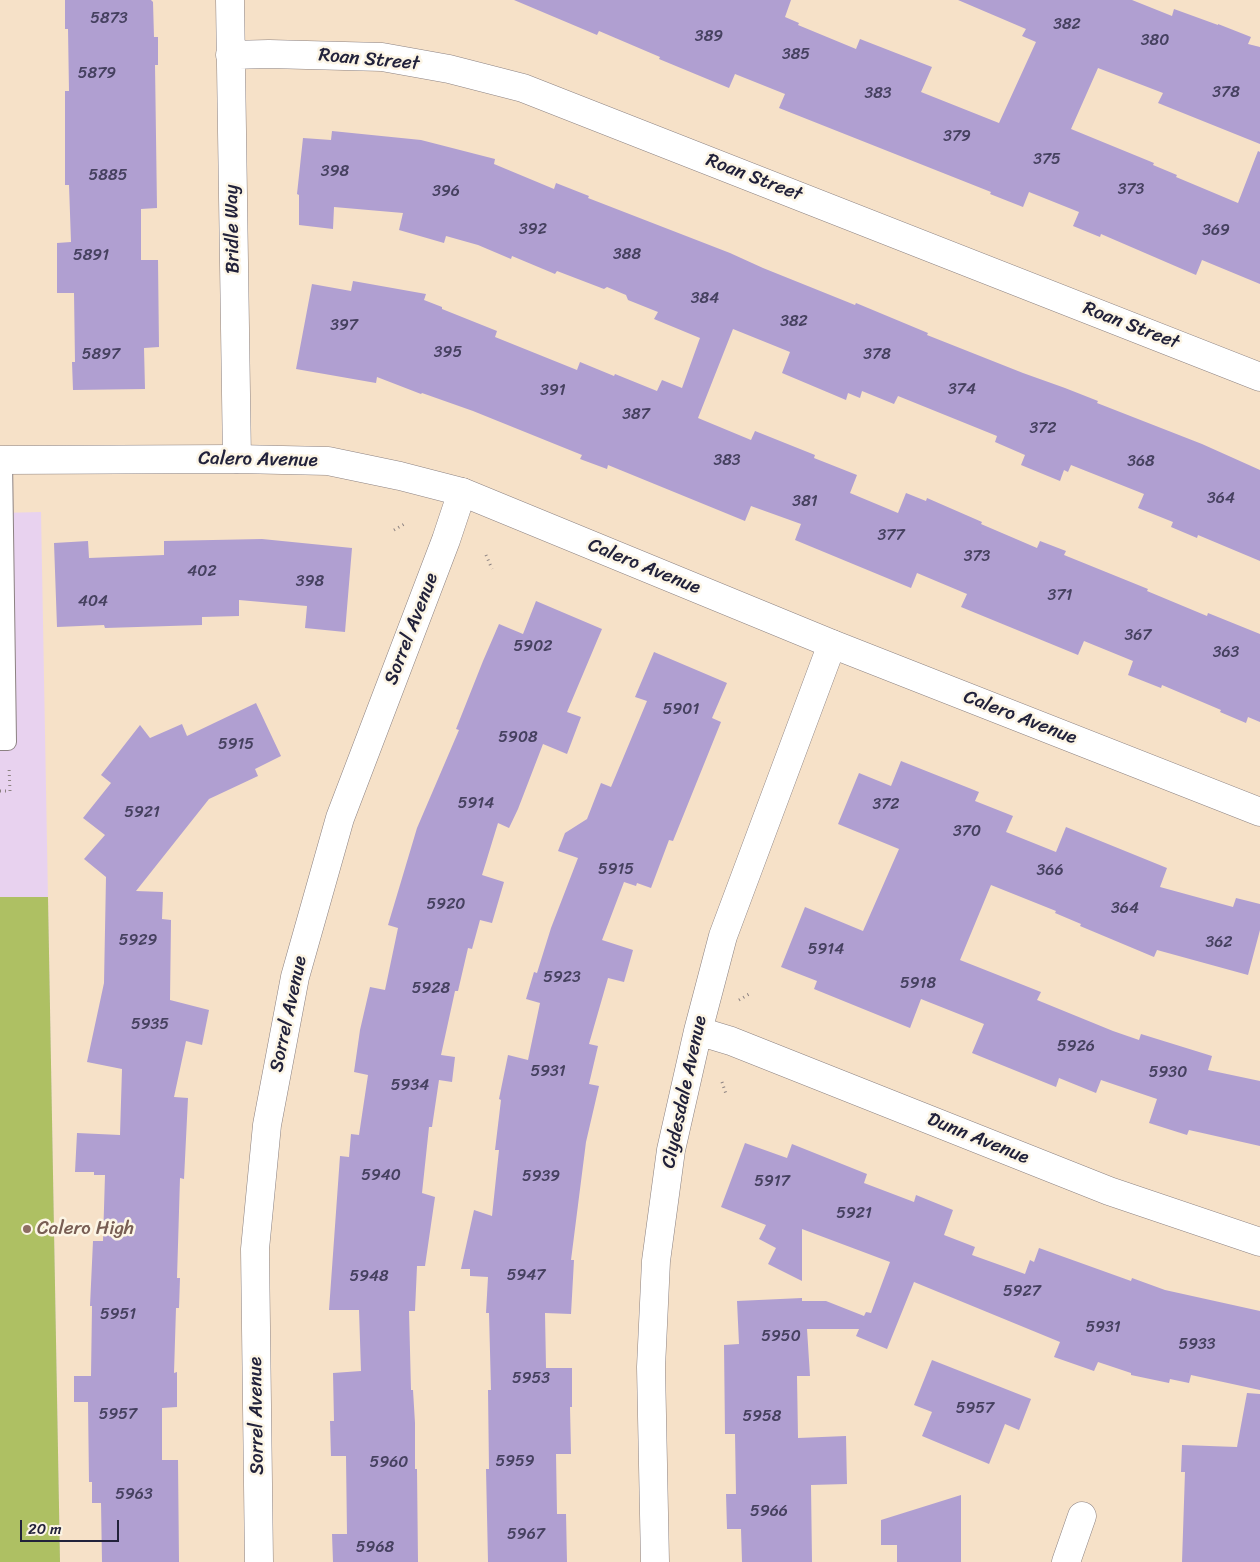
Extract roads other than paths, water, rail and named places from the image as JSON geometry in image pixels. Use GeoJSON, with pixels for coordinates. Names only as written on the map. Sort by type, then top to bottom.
{"type":"FeatureCollection","features":[{"type":"Feature","properties":{"kind":"street","name":"Bridle Way"},"geometry":{"type":"LineString","coordinates":[[230,0],[237,458]]}},
{"type":"Feature","properties":{"kind":"street","name":"Roan Street"},"geometry":{"type":"LineString","coordinates":[[230,56],[269,54],[382,57],[449,68],[522,88],[1260,377]]}},
{"type":"Feature","properties":{"kind":"street","name":"Calero Avenue"},"geometry":{"type":"LineString","coordinates":[[2,460],[237,458],[328,461],[400,476],[462,492],[832,644],[1260,812]]}},
{"type":"Feature","properties":{"kind":"street","name":"Sorrel Avenue"},"geometry":{"type":"LineString","coordinates":[[259,1562],[255,1249],[267,1125],[295,977],[340,818],[446,540],[462,492]]}},
{"type":"Feature","properties":{"kind":"street","name":"Clydesdale Avenue"},"geometry":{"type":"LineString","coordinates":[[656,1562],[651,1367],[656,1261],[671,1150],[698,1031],[723,936],[832,644]]}},
{"type":"Feature","properties":{"kind":"street","name":"Dunn Avenue"},"geometry":{"type":"LineString","coordinates":[[698,1031],[731,1041],[1109,1191],[1260,1242]]}},
{"type":"Feature","properties":{"kind":"street"},"geometry":{"type":"LineString","coordinates":[[1066,1562],[1082,1516]]}},
{"type":"Feature","properties":{"kind":"lane"},"geometry":{"type":"LineString","coordinates":[[2,460],[4,742]]}},
{"type":"Feature","properties":{"kind":"place","name":"Calero High"},"geometry":{"type":"Point","coordinates":[27,1229]}}]}
